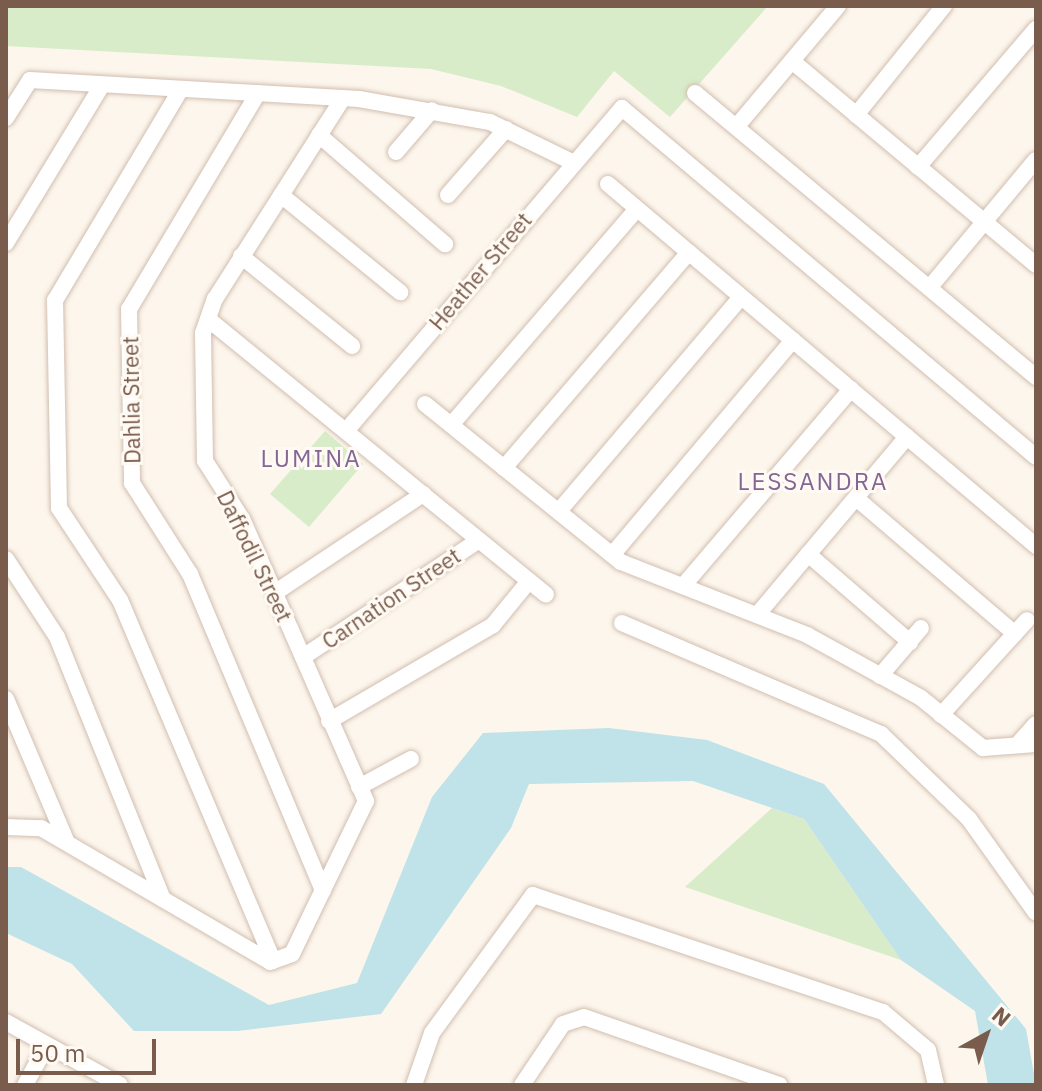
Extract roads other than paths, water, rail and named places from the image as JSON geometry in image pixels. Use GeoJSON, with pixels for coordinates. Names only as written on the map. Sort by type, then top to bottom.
{"type":"FeatureCollection","features":[{"type":"Feature","properties":{"kind":"street"},"geometry":{"type":"LineString","coordinates":[[737,126],[838,6]]}},
{"type":"Feature","properties":{"kind":"street"},"geometry":{"type":"LineString","coordinates":[[856,115],[944,6]]}},
{"type":"Feature","properties":{"kind":"street"},"geometry":{"type":"LineString","coordinates":[[918,167],[1036,29]]}},
{"type":"Feature","properties":{"kind":"street"},"geometry":{"type":"LineString","coordinates":[[792,61],[1036,265]]}},
{"type":"Feature","properties":{"kind":"street"},"geometry":{"type":"LineString","coordinates":[[6,118],[30,80],[343,98],[432,110],[506,129],[572,162]]}},
{"type":"Feature","properties":{"kind":"street"},"geometry":{"type":"LineString","coordinates":[[6,243],[102,85]]}},
{"type":"Feature","properties":{"kind":"street"},"geometry":{"type":"LineString","coordinates":[[181,89],[55,300],[59,508],[120,600],[273,961]]}},
{"type":"Feature","properties":{"kind":"street","name":"Dahlia Street"},"geometry":{"type":"LineString","coordinates":[[258,93],[129,309],[132,483],[190,574],[323,890]]}},
{"type":"Feature","properties":{"kind":"street"},"geometry":{"type":"LineString","coordinates":[[695,93],[1036,377]]}},
{"type":"Feature","properties":{"kind":"street","name":"Daffodil Street"},"geometry":{"type":"LineString","coordinates":[[343,98],[241,256],[208,319],[205,461],[276,592],[362,794]]}},
{"type":"Feature","properties":{"kind":"street"},"geometry":{"type":"LineString","coordinates":[[396,152],[432,110]]}},
{"type":"Feature","properties":{"kind":"street","name":"Heather Street"},"geometry":{"type":"LineString","coordinates":[[346,431],[614,112],[629,112],[1036,457]]}},
{"type":"Feature","properties":{"kind":"street"},"geometry":{"type":"LineString","coordinates":[[448,195],[506,129]]}},
{"type":"Feature","properties":{"kind":"street"},"geometry":{"type":"LineString","coordinates":[[319,135],[445,244]]}},
{"type":"Feature","properties":{"kind":"street"},"geometry":{"type":"LineString","coordinates":[[930,287],[1036,160]]}},
{"type":"Feature","properties":{"kind":"street"},"geometry":{"type":"LineString","coordinates":[[608,184],[1036,546]]}},
{"type":"Feature","properties":{"kind":"street"},"geometry":{"type":"LineString","coordinates":[[281,195],[400,292]]}},
{"type":"Feature","properties":{"kind":"street"},"geometry":{"type":"LineString","coordinates":[[451,425],[637,209]]}},
{"type":"Feature","properties":{"kind":"street"},"geometry":{"type":"LineString","coordinates":[[504,468],[689,252]]}},
{"type":"Feature","properties":{"kind":"street"},"geometry":{"type":"LineString","coordinates":[[241,256],[352,346]]}},
{"type":"Feature","properties":{"kind":"street"},"geometry":{"type":"LineString","coordinates":[[559,511],[741,297]]}},
{"type":"Feature","properties":{"kind":"street"},"geometry":{"type":"LineString","coordinates":[[208,319],[546,595]]}},
{"type":"Feature","properties":{"kind":"street"},"geometry":{"type":"LineString","coordinates":[[612,555],[793,340]]}},
{"type":"Feature","properties":{"kind":"street"},"geometry":{"type":"LineString","coordinates":[[683,586],[851,389]]}},
{"type":"Feature","properties":{"kind":"street"},"geometry":{"type":"LineString","coordinates":[[425,404],[612,555],[757,615],[880,676],[941,715],[983,748],[1036,744]]}},
{"type":"Feature","properties":{"kind":"street"},"geometry":{"type":"LineString","coordinates":[[757,615],[907,437]]}},
{"type":"Feature","properties":{"kind":"street"},"geometry":{"type":"LineString","coordinates":[[276,592],[423,494]]}},
{"type":"Feature","properties":{"kind":"street"},"geometry":{"type":"LineString","coordinates":[[856,498],[1015,634]]}},
{"type":"Feature","properties":{"kind":"street","name":"Carnation Street"},"geometry":{"type":"LineString","coordinates":[[303,657],[479,540]]}},
{"type":"Feature","properties":{"kind":"street"},"geometry":{"type":"LineString","coordinates":[[808,554],[910,642]]}},
{"type":"Feature","properties":{"kind":"street"},"geometry":{"type":"LineString","coordinates":[[6,559],[57,637],[163,899]]}},
{"type":"Feature","properties":{"kind":"street"},"geometry":{"type":"LineString","coordinates":[[329,721],[493,625],[529,581]]}},
{"type":"Feature","properties":{"kind":"street"},"geometry":{"type":"LineString","coordinates":[[941,715],[1027,620]]}},
{"type":"Feature","properties":{"kind":"street"},"geometry":{"type":"LineString","coordinates":[[622,623],[881,734],[969,819],[1036,913]]}},
{"type":"Feature","properties":{"kind":"street"},"geometry":{"type":"LineString","coordinates":[[880,676],[921,628]]}},
{"type":"Feature","properties":{"kind":"street"},"geometry":{"type":"LineString","coordinates":[[6,699],[67,843]]}},
{"type":"Feature","properties":{"kind":"street"},"geometry":{"type":"LineString","coordinates":[[1017,745],[1036,724]]}},
{"type":"Feature","properties":{"kind":"street"},"geometry":{"type":"LineString","coordinates":[[6,827],[41,828],[273,961],[292,954],[323,890],[362,794],[411,759]]}},
{"type":"Feature","properties":{"kind":"street"},"geometry":{"type":"LineString","coordinates":[[414,1085],[432,1033],[533,895],[883,1012],[928,1050],[936,1085]]}},
{"type":"Feature","properties":{"kind":"street"},"geometry":{"type":"LineString","coordinates":[[522,1085],[563,1024],[584,1017],[779,1085]]}},
{"type":"Feature","properties":{"kind":"street"},"geometry":{"type":"LineString","coordinates":[[6,1022],[120,1085]]}},
{"type":"Feature","properties":{"kind":"street"},"geometry":{"type":"LineString","coordinates":[[25,1085],[47,1045]]}},
{"type":"Feature","properties":{"kind":"water"},"geometry":{"type":"Polygon","coordinates":[[[609,728],[707,740],[824,784],[1026,1029],[1036,1085],[988,1085],[975,1011],[901,960],[804,819],[693,781],[529,784],[511,828],[381,1014],[238,1031],[134,1031],[72,964],[6,933],[6,867],[21,867],[269,1005],[357,983],[432,797],[483,733],[609,728]]]}},
{"type":"Feature","properties":{"kind":"district","name":"LUMINA"},"geometry":{"type":"Point","coordinates":[311,459]}},
{"type":"Feature","properties":{"kind":"district","name":"LESSANDRA"},"geometry":{"type":"Point","coordinates":[813,482]}}]}
